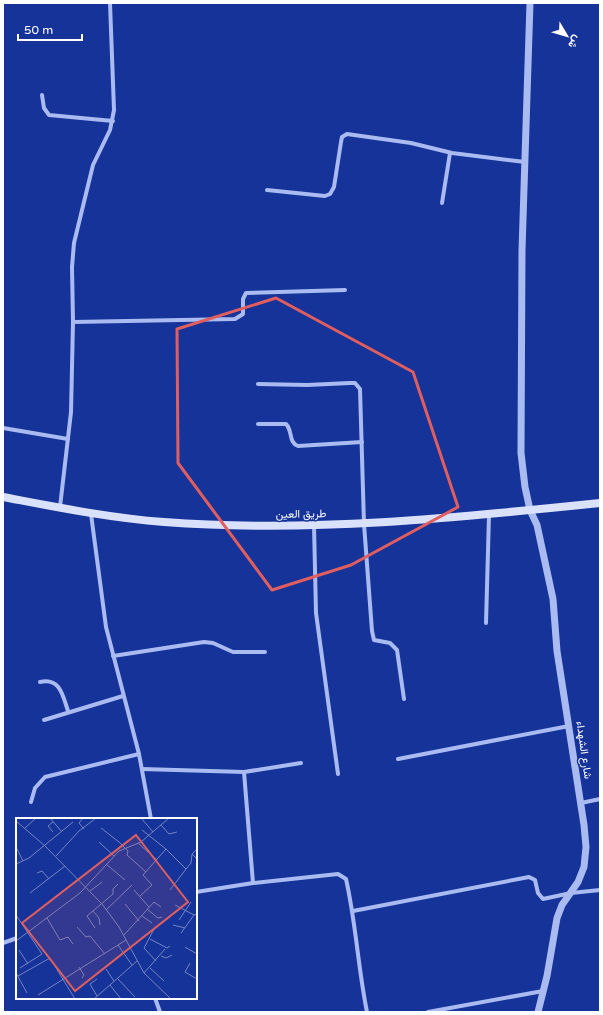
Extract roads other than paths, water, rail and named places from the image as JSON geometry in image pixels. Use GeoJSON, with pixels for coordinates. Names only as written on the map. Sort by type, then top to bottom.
{"type":"FeatureCollection","features":[{"type":"Feature","properties":{"kind":"main road","name":"طريق العين"},"geometry":{"type":"LineString","coordinates":[[3,497],[91,514],[162,522],[208,525],[364,524],[488,515],[600,503]]}},
{"type":"Feature","properties":{"kind":"street"},"geometry":{"type":"LineString","coordinates":[[60,507],[71,412],[74,322],[72,268],[76,232],[93,165],[108,135],[112,121],[110,3]]}},
{"type":"Feature","properties":{"kind":"street","name":"شارع الشهداء"},"geometry":{"type":"LineString","coordinates":[[530,3],[522,250],[520,436],[522,474],[530,510],[537,526],[553,599],[557,650],[570,726],[586,847],[584,867],[578,882],[562,905],[557,918],[538,1012]]}},
{"type":"Feature","properties":{"kind":"street"},"geometry":{"type":"LineString","coordinates":[[42,95],[45,111],[49,115],[112,121]]}},
{"type":"Feature","properties":{"kind":"street"},"geometry":{"type":"LineString","coordinates":[[267,190],[325,196],[330,194],[334,187],[342,137],[347,134],[411,143],[450,153],[525,162]]}},
{"type":"Feature","properties":{"kind":"street"},"geometry":{"type":"LineString","coordinates":[[442,203],[450,153]]}},
{"type":"Feature","properties":{"kind":"street"},"geometry":{"type":"LineString","coordinates":[[74,322],[235,319],[243,314],[243,298],[246,293],[345,290]]}},
{"type":"Feature","properties":{"kind":"street"},"geometry":{"type":"LineString","coordinates":[[258,384],[355,383],[360,389],[364,524],[372,630],[374,640],[390,644],[397,650],[404,699]]}},
{"type":"Feature","properties":{"kind":"street"},"geometry":{"type":"LineString","coordinates":[[258,424],[286,424],[289,427],[292,442],[298,446],[362,442]]}},
{"type":"Feature","properties":{"kind":"street"},"geometry":{"type":"LineString","coordinates":[[3,428],[68,439]]}},
{"type":"Feature","properties":{"kind":"street"},"geometry":{"type":"LineString","coordinates":[[91,514],[105,618],[122,696],[139,754],[151,818]]}},
{"type":"Feature","properties":{"kind":"street"},"geometry":{"type":"LineString","coordinates":[[486,623],[488,515]]}},
{"type":"Feature","properties":{"kind":"street"},"geometry":{"type":"LineString","coordinates":[[314,524],[316,613],[338,774]]}},
{"type":"Feature","properties":{"kind":"street"},"geometry":{"type":"LineString","coordinates":[[113,656],[204,642],[213,643],[233,652],[265,652]]}},
{"type":"Feature","properties":{"kind":"street"},"geometry":{"type":"LineString","coordinates":[[40,682],[51,681],[58,685],[68,711]]}},
{"type":"Feature","properties":{"kind":"street"},"geometry":{"type":"LineString","coordinates":[[44,720],[68,711],[122,696]]}},
{"type":"Feature","properties":{"kind":"street"},"geometry":{"type":"LineString","coordinates":[[398,759],[570,726]]}},
{"type":"Feature","properties":{"kind":"street"},"geometry":{"type":"LineString","coordinates":[[32,802],[35,788],[45,777],[139,754]]}},
{"type":"Feature","properties":{"kind":"street"},"geometry":{"type":"LineString","coordinates":[[142,769],[244,772],[301,763]]}},
{"type":"Feature","properties":{"kind":"street"},"geometry":{"type":"LineString","coordinates":[[244,772],[253,883]]}},
{"type":"Feature","properties":{"kind":"street"},"geometry":{"type":"LineString","coordinates":[[581,803],[600,799]]}},
{"type":"Feature","properties":{"kind":"street"},"geometry":{"type":"LineString","coordinates":[[197,892],[253,883],[338,874],[346,879],[353,911],[360,979],[367,1012]]}},
{"type":"Feature","properties":{"kind":"street"},"geometry":{"type":"LineString","coordinates":[[353,911],[529,877],[535,880],[538,893],[543,899],[571,893],[600,890]]}},
{"type":"Feature","properties":{"kind":"street"},"geometry":{"type":"LineString","coordinates":[[3,943],[16,938]]}},
{"type":"Feature","properties":{"kind":"street"},"geometry":{"type":"LineString","coordinates":[[428,1012],[543,991]]}},
{"type":"Feature","properties":{"kind":"street"},"geometry":{"type":"LineString","coordinates":[[155,999],[160,1012]]}}]}
